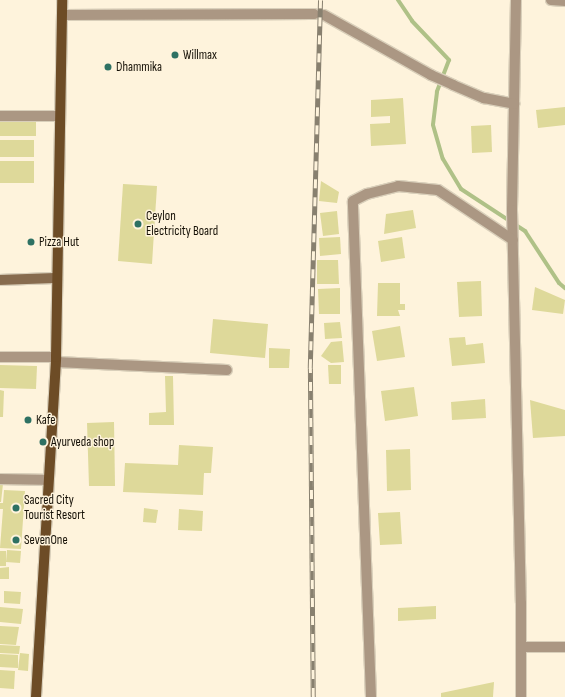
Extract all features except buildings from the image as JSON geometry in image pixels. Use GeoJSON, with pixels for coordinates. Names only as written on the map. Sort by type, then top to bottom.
{"type":"FeatureCollection","features":[{"type":"Feature","properties":{"kind":"main road"},"geometry":{"type":"LineString","coordinates":[[36,697],[56,359],[62,0]]}},
{"type":"Feature","properties":{"kind":"street"},"geometry":{"type":"LineString","coordinates":[[516,0],[512,235],[521,697]]}},
{"type":"Feature","properties":{"kind":"street"},"geometry":{"type":"LineString","coordinates":[[551,0],[565,1]]}},
{"type":"Feature","properties":{"kind":"street"},"geometry":{"type":"LineString","coordinates":[[62,14],[319,14],[431,75],[484,98],[514,104]]}},
{"type":"Feature","properties":{"kind":"street"},"geometry":{"type":"LineString","coordinates":[[0,116],[60,116]]}},
{"type":"Feature","properties":{"kind":"street"},"geometry":{"type":"LineString","coordinates":[[371,697],[353,201],[367,194],[398,186],[438,190],[512,235]]}},
{"type":"Feature","properties":{"kind":"street"},"geometry":{"type":"LineString","coordinates":[[0,280],[57,278]]}},
{"type":"Feature","properties":{"kind":"street"},"geometry":{"type":"LineString","coordinates":[[0,357],[56,359],[227,370]]}},
{"type":"Feature","properties":{"kind":"street"},"geometry":{"type":"LineString","coordinates":[[0,479],[48,480]]}},
{"type":"Feature","properties":{"kind":"street"},"geometry":{"type":"LineString","coordinates":[[520,647],[565,647]]}},
{"type":"Feature","properties":{"kind":"waterway"},"geometry":{"type":"LineString","coordinates":[[398,0],[412,21],[449,60],[437,92],[433,125],[443,159],[461,189],[525,231],[559,283],[565,288]]}},
{"type":"Feature","properties":{"kind":"railway"},"geometry":{"type":"LineString","coordinates":[[313,697],[310,368],[320,0]]}},
{"type":"Feature","properties":{"kind":"place","name":"Willmax"},"geometry":{"type":"Point","coordinates":[175,55]}},
{"type":"Feature","properties":{"kind":"place","name":"Dhammika"},"geometry":{"type":"Point","coordinates":[108,67]}},
{"type":"Feature","properties":{"kind":"place","name":"Ceylon Electricity Board"},"geometry":{"type":"Point","coordinates":[138,224]}},
{"type":"Feature","properties":{"kind":"place","name":"Pizza Hut"},"geometry":{"type":"Point","coordinates":[31,242]}},
{"type":"Feature","properties":{"kind":"place","name":"Kafe"},"geometry":{"type":"Point","coordinates":[28,420]}},
{"type":"Feature","properties":{"kind":"place","name":"Ayurveda shop"},"geometry":{"type":"Point","coordinates":[43,442]}},
{"type":"Feature","properties":{"kind":"place","name":"Sacred City Tourist Resort"},"geometry":{"type":"Point","coordinates":[16,508]}},
{"type":"Feature","properties":{"kind":"place","name":"SevenOne"},"geometry":{"type":"Point","coordinates":[16,540]}}]}
